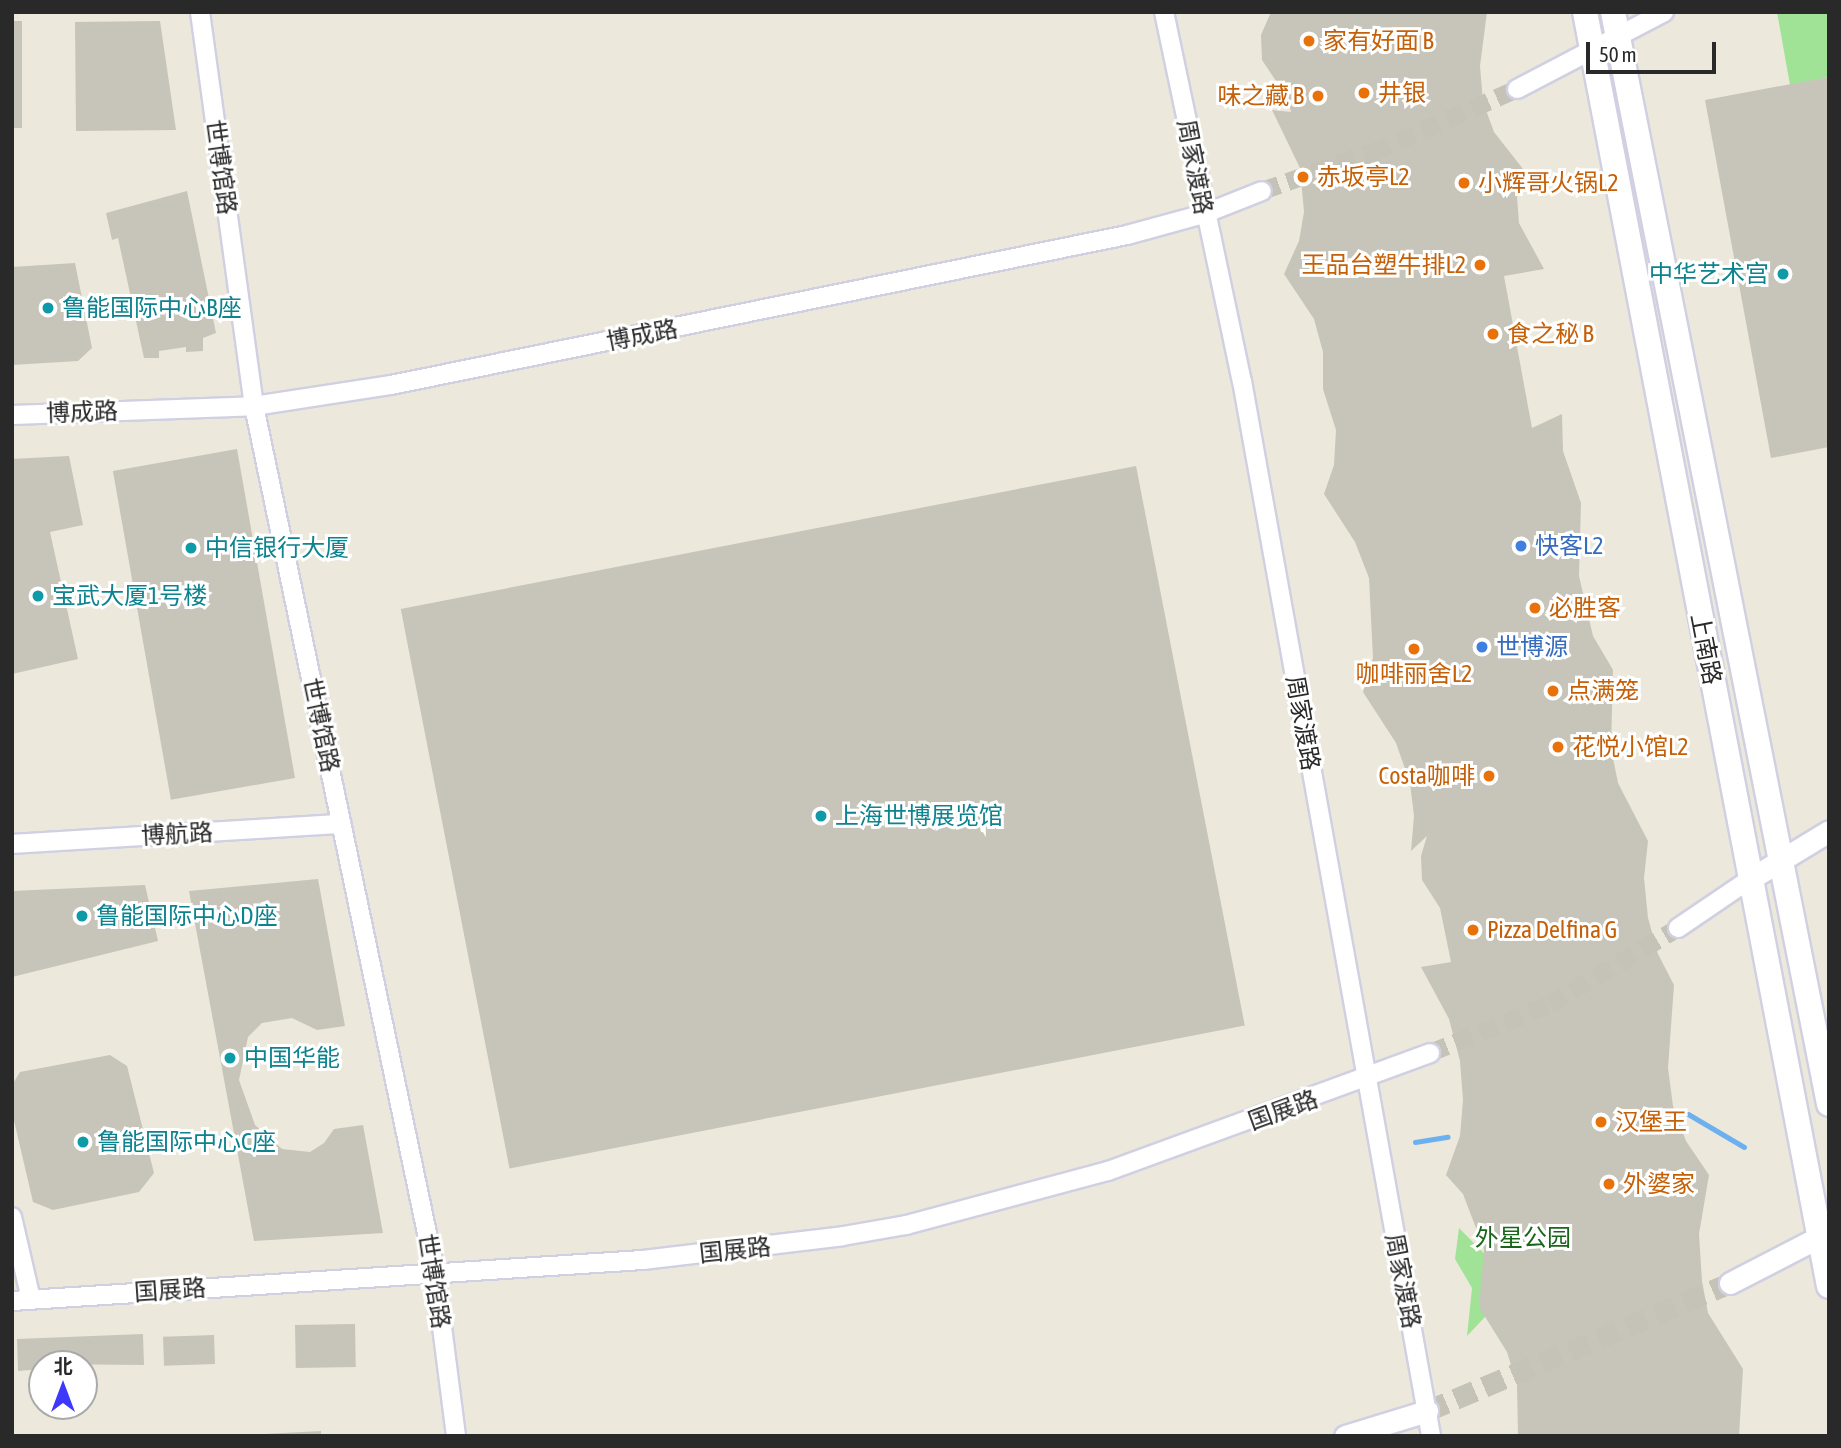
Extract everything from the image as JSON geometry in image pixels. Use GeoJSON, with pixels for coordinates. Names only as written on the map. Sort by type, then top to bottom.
{"type":"FeatureCollection","features":[{"type":"Feature","properties":{"kind":"main road","name":"上南路"},"geometry":{"type":"LineString","coordinates":[[1585,12],[1750,879],[1824,1235],[1829,1286]]}},
{"type":"Feature","properties":{"kind":"main road","name":"上南路"},"geometry":{"type":"LineString","coordinates":[[1613,12],[1829,1104]]}},
{"type":"Feature","properties":{"kind":"street","name":"世博馆路"},"geometry":{"type":"LineString","coordinates":[[200,12],[254,407],[435,1272],[456,1436]]}},
{"type":"Feature","properties":{"kind":"street","name":"周家渡路"},"geometry":{"type":"LineString","coordinates":[[1164,12],[1204,214],[1242,381],[1431,1436]]}},
{"type":"Feature","properties":{"kind":"street"},"geometry":{"type":"LineString","coordinates":[[1517,89],[1664,12]]}},
{"type":"Feature","properties":{"kind":"street","name":"博成路"},"geometry":{"type":"LineString","coordinates":[[12,415],[254,407],[391,385],[1127,235],[1204,214],[1262,191]]}},
{"type":"Feature","properties":{"kind":"street","name":"博航路"},"geometry":{"type":"LineString","coordinates":[[12,844],[341,824]]}},
{"type":"Feature","properties":{"kind":"street"},"geometry":{"type":"LineString","coordinates":[[1678,928],[1750,879],[1829,831]]}},
{"type":"Feature","properties":{"kind":"street","name":"国展路"},"geometry":{"type":"LineString","coordinates":[[12,1301],[652,1259],[905,1225],[1108,1171],[1366,1080],[1430,1054]]}},
{"type":"Feature","properties":{"kind":"street"},"geometry":{"type":"LineString","coordinates":[[12,1217],[31,1300]]}},
{"type":"Feature","properties":{"kind":"street"},"geometry":{"type":"LineString","coordinates":[[1730,1283],[1824,1235]]}},
{"type":"Feature","properties":{"kind":"street"},"geometry":{"type":"LineString","coordinates":[[1345,1436],[1427,1411]]}},
{"type":"Feature","properties":{"kind":"green space"},"geometry":{"type":"Polygon","coordinates":[[[1777,12],[1829,12],[1829,77],[1790,85],[1777,12]]]}},
{"type":"Feature","properties":{"kind":"green space"},"geometry":{"type":"Polygon","coordinates":[[[1459,1228],[1509,1279],[1503,1298],[1467,1336],[1472,1288],[1455,1259],[1459,1228]]]}},
{"type":"Feature","properties":{"kind":"building","name":"世博源"},"geometry":{"type":"Polygon","coordinates":[[[1271,12],[1487,12],[1480,66],[1483,102],[1494,132],[1523,169],[1517,197],[1519,223],[1544,269],[1504,276],[1532,428],[1562,414],[1563,451],[1581,503],[1579,576],[1593,636],[1613,670],[1611,748],[1618,783],[1648,841],[1644,878],[1648,918],[1658,954],[1674,985],[1668,1068],[1673,1106],[1686,1141],[1709,1175],[1699,1234],[1702,1281],[1708,1313],[1743,1369],[1739,1436],[1518,1436],[1517,1384],[1507,1352],[1479,1307],[1484,1249],[1463,1194],[1446,1175],[1460,1136],[1463,1100],[1460,1061],[1449,1019],[1421,967],[1451,962],[1440,908],[1422,880],[1421,856],[1427,836],[1411,851],[1414,816],[1410,783],[1396,743],[1363,692],[1373,658],[1369,578],[1355,542],[1324,494],[1334,465],[1336,430],[1323,389],[1323,352],[1314,319],[1284,274],[1299,241],[1304,212],[1300,168],[1272,110],[1291,112],[1288,99],[1262,60],[1261,35],[1271,12]]]}},
{"type":"Feature","properties":{"kind":"building"},"geometry":{"type":"Polygon","coordinates":[[[12,21],[22,21],[22,128],[12,128],[12,21]]]}},
{"type":"Feature","properties":{"kind":"building"},"geometry":{"type":"Polygon","coordinates":[[[160,21],[176,130],[76,131],[75,22],[160,21]]]}},
{"type":"Feature","properties":{"kind":"building","name":"中华艺术宫"},"geometry":{"type":"Polygon","coordinates":[[[1829,77],[1829,447],[1771,458],[1705,100],[1829,77]]]}},
{"type":"Feature","properties":{"kind":"building"},"geometry":{"type":"Polygon","coordinates":[[[187,191],[216,333],[203,338],[203,351],[186,352],[186,347],[159,351],[159,358],[144,358],[118,238],[112,240],[106,213],[187,191]]]}},
{"type":"Feature","properties":{"kind":"building","name":"鲁能国际中心B座"},"geometry":{"type":"Polygon","coordinates":[[[75,263],[92,348],[78,361],[12,365],[12,267],[75,263]]]}},
{"type":"Feature","properties":{"kind":"building","name":"中信银行大厦"},"geometry":{"type":"Polygon","coordinates":[[[237,449],[295,778],[171,800],[113,471],[237,449]]]}},
{"type":"Feature","properties":{"kind":"building","name":"宝武大厦1号楼"},"geometry":{"type":"Polygon","coordinates":[[[69,456],[83,525],[50,532],[78,659],[12,674],[12,459],[69,456]]]}},
{"type":"Feature","properties":{"kind":"building","name":"上海世博展览馆"},"geometry":{"type":"Polygon","coordinates":[[[1136,466],[1245,1026],[510,1168],[401,609],[1136,466]]]}},
{"type":"Feature","properties":{"kind":"building","name":"中国华能"},"geometry":{"type":"Polygon","coordinates":[[[318,879],[345,1026],[317,1030],[292,1018],[262,1023],[248,1037],[239,1080],[255,1125],[282,1149],[310,1152],[324,1143],[334,1129],[363,1125],[383,1233],[254,1241],[189,891],[318,879]]]}},
{"type":"Feature","properties":{"kind":"building","name":"鲁能国际中心D座"},"geometry":{"type":"Polygon","coordinates":[[[145,885],[158,941],[12,977],[12,891],[145,885]]]}},
{"type":"Feature","properties":{"kind":"building","name":"鲁能国际中心C座"},"geometry":{"type":"Polygon","coordinates":[[[110,1055],[127,1066],[154,1173],[139,1192],[53,1210],[33,1202],[12,1112],[12,1085],[20,1072],[110,1055]]]}},
{"type":"Feature","properties":{"kind":"building"},"geometry":{"type":"Polygon","coordinates":[[[355,1324],[356,1367],[296,1368],[295,1325],[355,1324]]]}},
{"type":"Feature","properties":{"kind":"building"},"geometry":{"type":"Polygon","coordinates":[[[143,1334],[144,1365],[98,1365],[98,1350],[28,1350],[28,1370],[18,1371],[17,1339],[143,1334]]]}},
{"type":"Feature","properties":{"kind":"building"},"geometry":{"type":"Polygon","coordinates":[[[214,1335],[215,1364],[164,1366],[163,1337],[214,1335]]]}},
{"type":"Feature","properties":{"kind":"building"},"geometry":{"type":"Polygon","coordinates":[[[321,1431],[321,1436],[264,1436],[264,1434],[321,1431]]]}},
{"type":"Feature","properties":{"kind":"waterway"},"geometry":{"type":"LineString","coordinates":[[1688,1114],[1744,1147]]}},
{"type":"Feature","properties":{"kind":"waterway"},"geometry":{"type":"LineString","coordinates":[[1415,1142],[1448,1137]]}},
{"type":"Feature","properties":{"kind":"tunnel"},"geometry":{"type":"LineString","coordinates":[[1262,191],[1373,152],[1517,89]]}},
{"type":"Feature","properties":{"kind":"tunnel"},"geometry":{"type":"LineString","coordinates":[[1430,1053],[1549,1005],[1678,928]]}},
{"type":"Feature","properties":{"kind":"tunnel"},"geometry":{"type":"LineString","coordinates":[[1427,1411],[1730,1283]]}},
{"type":"Feature","properties":{"kind":"place","name":"家有好面 B"},"geometry":{"type":"Point","coordinates":[1309,41]}},
{"type":"Feature","properties":{"kind":"place","name":"井银"},"geometry":{"type":"Point","coordinates":[1364,93]}},
{"type":"Feature","properties":{"kind":"place","name":"味之藏 B"},"geometry":{"type":"Point","coordinates":[1318,96]}},
{"type":"Feature","properties":{"kind":"place","name":"赤坂亭L2"},"geometry":{"type":"Point","coordinates":[1303,177]}},
{"type":"Feature","properties":{"kind":"place","name":"小辉哥火锅L2"},"geometry":{"type":"Point","coordinates":[1464,183]}},
{"type":"Feature","properties":{"kind":"place","name":"王品台塑牛排L2"},"geometry":{"type":"Point","coordinates":[1480,265]}},
{"type":"Feature","properties":{"kind":"place","name":"中华艺术宫"},"geometry":{"type":"Point","coordinates":[1783,274]}},
{"type":"Feature","properties":{"kind":"place","name":"鲁能国际中心B座"},"geometry":{"type":"Point","coordinates":[48,308]}},
{"type":"Feature","properties":{"kind":"place","name":"食之秘 B"},"geometry":{"type":"Point","coordinates":[1493,334]}},
{"type":"Feature","properties":{"kind":"place","name":"快客L2"},"geometry":{"type":"Point","coordinates":[1521,546]}},
{"type":"Feature","properties":{"kind":"place","name":"中信银行大厦"},"geometry":{"type":"Point","coordinates":[191,548]}},
{"type":"Feature","properties":{"kind":"place","name":"宝武大厦1号楼"},"geometry":{"type":"Point","coordinates":[38,596]}},
{"type":"Feature","properties":{"kind":"place","name":"必胜客"},"geometry":{"type":"Point","coordinates":[1535,608]}},
{"type":"Feature","properties":{"kind":"place","name":"世博源"},"geometry":{"type":"Point","coordinates":[1482,647]}},
{"type":"Feature","properties":{"kind":"place","name":"咖啡丽舍L2"},"geometry":{"type":"Point","coordinates":[1414,649]}},
{"type":"Feature","properties":{"kind":"place","name":"点满笼"},"geometry":{"type":"Point","coordinates":[1553,691]}},
{"type":"Feature","properties":{"kind":"place","name":"花悦小馆L2"},"geometry":{"type":"Point","coordinates":[1558,747]}},
{"type":"Feature","properties":{"kind":"place","name":"Costa咖啡"},"geometry":{"type":"Point","coordinates":[1489,776]}},
{"type":"Feature","properties":{"kind":"place","name":"上海世博展览馆"},"geometry":{"type":"Point","coordinates":[821,816]}},
{"type":"Feature","properties":{"kind":"place","name":"鲁能国际中心D座"},"geometry":{"type":"Point","coordinates":[82,916]}},
{"type":"Feature","properties":{"kind":"place","name":"Pizza Delfina G"},"geometry":{"type":"Point","coordinates":[1473,930]}},
{"type":"Feature","properties":{"kind":"place","name":"中国华能"},"geometry":{"type":"Point","coordinates":[230,1058]}},
{"type":"Feature","properties":{"kind":"place","name":"汉堡王"},"geometry":{"type":"Point","coordinates":[1601,1122]}},
{"type":"Feature","properties":{"kind":"place","name":"鲁能国际中心C座"},"geometry":{"type":"Point","coordinates":[83,1142]}},
{"type":"Feature","properties":{"kind":"place","name":"外婆家"},"geometry":{"type":"Point","coordinates":[1609,1184]}},
{"type":"Feature","properties":{"kind":"park label","name":"外星公园"},"geometry":{"type":"Point","coordinates":[1523,1238]}}]}
